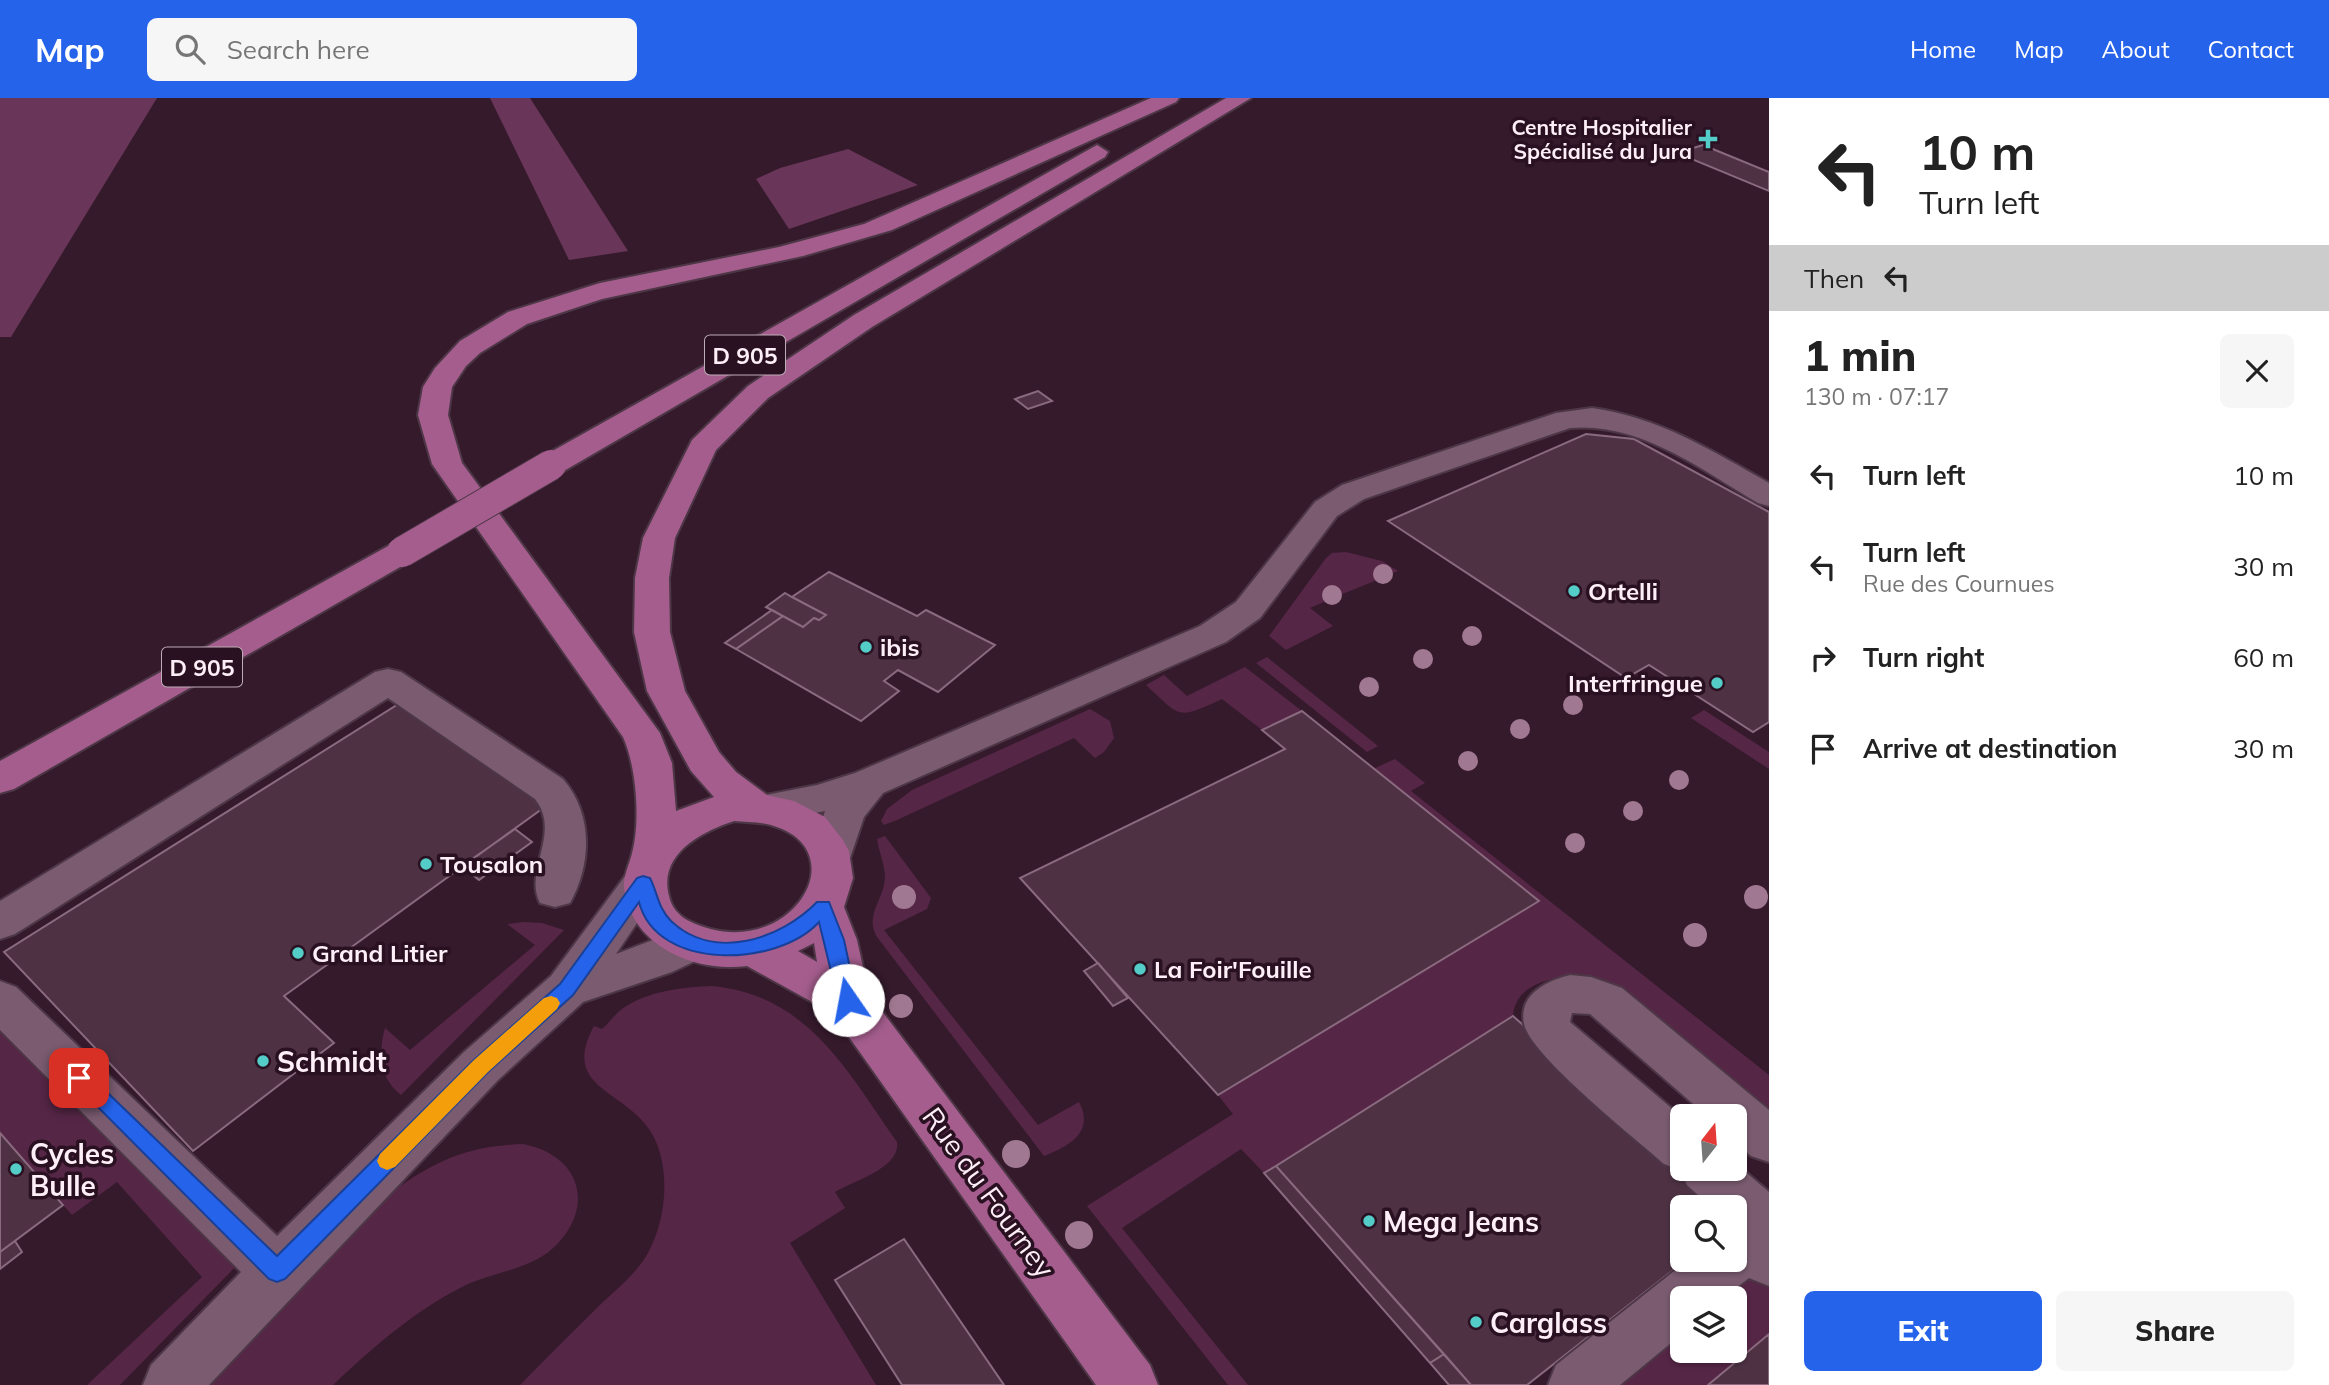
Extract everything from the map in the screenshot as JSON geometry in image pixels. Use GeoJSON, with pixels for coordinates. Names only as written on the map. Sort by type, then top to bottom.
{"type":"FeatureCollection","features":[{"type":"Feature","properties":{"kind":"main road"},"geometry":{"type":"LineString","coordinates":[[1169,98],[878,227],[790,253],[592,294],[522,317],[469,348],[449,368],[437,387],[431,413],[434,437],[447,464],[640,733],[652,756],[657,778],[648,867],[650,907],[666,928],[692,943],[711,948],[753,948],[781,940],[805,926],[823,907],[832,890],[835,873],[832,856],[819,834],[798,818],[762,807],[722,782],[705,761],[666,691],[652,632],[652,578],[659,538],[703,446],[758,393],[863,321],[1241,98]]}},
{"type":"Feature","properties":{"kind":"main road","name":"D 905"},"geometry":{"type":"LineString","coordinates":[[0,779],[1193,98]]}},
{"type":"Feature","properties":{"kind":"main road"},"geometry":{"type":"LineString","coordinates":[[648,867],[677,826],[694,816],[733,806],[762,807]]}},
{"type":"Feature","properties":{"kind":"main road","name":"Rue du Fourney"},"geometry":{"type":"LineString","coordinates":[[823,907],[835,940],[848,1000],[1130,1385]]}},
{"type":"Feature","properties":{"kind":"main road","name":"Rue du Fourney"},"geometry":{"type":"LineString","coordinates":[[753,948],[848,1000]]}},
{"type":"Feature","properties":{"kind":"street"},"geometry":{"type":"LineString","coordinates":[[762,807],[818,799],[869,783],[1213,634],[1237,620],[1270,583],[1297,542],[1326,509],[1353,492],[1566,419],[1603,417],[1636,425],[1769,496]]}},
{"type":"Feature","properties":{"kind":"street"},"geometry":{"type":"LineString","coordinates":[[0,922],[388,681],[549,789],[562,802],[567,819],[555,891]]}},
{"type":"Feature","properties":{"kind":"street"},"geometry":{"type":"LineString","coordinates":[[832,856],[845,812],[869,783]]}},
{"type":"Feature","properties":{"kind":"street"},"geometry":{"type":"LineString","coordinates":[[171,1385],[277,1272],[481,1066],[567,989],[648,867]]}},
{"type":"Feature","properties":{"kind":"street"},"geometry":{"type":"LineString","coordinates":[[567,989],[656,959],[692,943]]}},
{"type":"Feature","properties":{"kind":"street"},"geometry":{"type":"LineString","coordinates":[[1670,1137],[1553,1035],[1547,1023],[1549,1003],[1572,993],[1589,994],[1606,1001],[1727,1104]]}},
{"type":"Feature","properties":{"kind":"street"},"geometry":{"type":"LineString","coordinates":[[0,1000],[277,1272]]}},
{"type":"Feature","properties":{"kind":"street"},"geometry":{"type":"LineString","coordinates":[[1747,1121],[1769,1140]]}},
{"type":"Feature","properties":{"kind":"street"},"geometry":{"type":"LineString","coordinates":[[1698,1286],[1752,1243],[1713,1181]]}},
{"type":"Feature","properties":{"kind":"street"},"geometry":{"type":"LineString","coordinates":[[1576,1385],[1670,1309]]}},
{"type":"Feature","properties":{"kind":"shaded area"},"geometry":{"type":"Polygon","coordinates":[[[0,98],[157,98],[11,337],[0,337],[0,98]]]}},
{"type":"Feature","properties":{"kind":"shaded area"},"geometry":{"type":"Polygon","coordinates":[[[490,98],[530,98],[628,251],[569,260],[490,98]]]}},
{"type":"Feature","properties":{"kind":"shaded area"},"geometry":{"type":"Polygon","coordinates":[[[848,149],[918,185],[789,229],[756,179],[780,168],[848,149]]]}},
{"type":"Feature","properties":{"kind":"shaded area"},"geometry":{"type":"Polygon","coordinates":[[[1346,552],[1382,561],[1398,571],[1390,574],[1389,578],[1382,578],[1340,595],[1339,600],[1331,599],[1310,608],[1333,626],[1286,650],[1269,636],[1326,558],[1332,553],[1346,552]]]}},
{"type":"Feature","properties":{"kind":"shaded area"},"geometry":{"type":"Polygon","coordinates":[[[1267,657],[1378,746],[1367,752],[1256,663],[1267,657]]]}},
{"type":"Feature","properties":{"kind":"shaded area"},"geometry":{"type":"Polygon","coordinates":[[[1245,667],[1302,711],[1262,730],[1222,699],[1196,710],[1180,712],[1146,685],[1164,675],[1187,696],[1245,667]]]}},
{"type":"Feature","properties":{"kind":"shaded area"},"geometry":{"type":"Polygon","coordinates":[[[1090,709],[1110,721],[1114,738],[1104,752],[1095,758],[1074,738],[897,820],[884,825],[881,821],[887,809],[912,790],[1090,709]]]}},
{"type":"Feature","properties":{"kind":"shaded area"},"geometry":{"type":"Polygon","coordinates":[[[1704,710],[1769,752],[1769,769],[1691,718],[1704,710]]]}},
{"type":"Feature","properties":{"kind":"shaded area"},"geometry":{"type":"Polygon","coordinates":[[[1395,759],[1425,783],[1411,791],[1769,1075],[1769,1117],[1606,984],[1580,977],[1564,977],[1536,985],[1524,992],[1516,1003],[1513,1016],[1264,1173],[1241,1149],[1122,1228],[1248,1385],[1228,1385],[1087,1206],[1233,1114],[1218,1095],[1538,902],[1373,769],[1395,759]]]}},
{"type":"Feature","properties":{"kind":"shaded area"},"geometry":{"type":"Polygon","coordinates":[[[885,836],[931,898],[927,909],[884,930],[1038,1125],[1079,1102],[1084,1122],[1082,1130],[1062,1148],[1044,1156],[877,937],[874,914],[885,878],[877,839],[885,836]]]}},
{"type":"Feature","properties":{"kind":"shaded area"},"geometry":{"type":"Polygon","coordinates":[[[542,923],[564,930],[401,1095],[394,1089],[382,1065],[385,1028],[410,1050],[535,945],[507,924],[542,923]]]}},
{"type":"Feature","properties":{"kind":"shaded area"},"geometry":{"type":"Polygon","coordinates":[[[712,986],[745,992],[774,1004],[800,1021],[842,1064],[897,1142],[892,1159],[884,1166],[835,1192],[845,1208],[790,1243],[876,1385],[520,1385],[634,1272],[649,1251],[660,1221],[664,1187],[660,1153],[646,1125],[597,1084],[589,1074],[585,1061],[586,1046],[594,1026],[602,1029],[622,1009],[654,994],[712,986]]]}},
{"type":"Feature","properties":{"kind":"shaded area"},"geometry":{"type":"Polygon","coordinates":[[[0,1022],[242,1260],[120,1385],[87,1385],[202,1277],[117,1182],[72,1215],[0,1133],[0,1022]]]}},
{"type":"Feature","properties":{"kind":"shaded area"},"geometry":{"type":"Polygon","coordinates":[[[523,1144],[543,1150],[558,1159],[570,1171],[576,1185],[578,1201],[575,1217],[566,1233],[543,1256],[520,1267],[471,1283],[425,1308],[393,1332],[333,1385],[210,1385],[384,1198],[417,1175],[449,1159],[483,1148],[523,1144]]]}},
{"type":"Feature","properties":{"kind":"shaded area"},"geometry":{"type":"Polygon","coordinates":[[[1738,1272],[1769,1280],[1769,1334],[1747,1352],[1747,1286],[1722,1286],[1738,1272]]]}},
{"type":"Feature","properties":{"kind":"shaded area"},"geometry":{"type":"Polygon","coordinates":[[[1670,1331],[1670,1363],[1734,1363],[1708,1385],[1608,1385],[1670,1331]]]}},
{"type":"Feature","properties":{"kind":"building"},"geometry":{"type":"Polygon","coordinates":[[[1703,145],[1769,172],[1769,191],[1677,153],[1703,145]]]}},
{"type":"Feature","properties":{"kind":"building"},"geometry":{"type":"Polygon","coordinates":[[[1038,391],[1052,401],[1028,409],[1015,399],[1038,391]]]}},
{"type":"Feature","properties":{"kind":"building"},"geometry":{"type":"Polygon","coordinates":[[[1586,434],[1634,439],[1769,512],[1769,722],[1753,732],[1649,665],[1626,678],[1388,521],[1586,434]]]}},
{"type":"Feature","properties":{"kind":"building","name":"ibis"},"geometry":{"type":"Polygon","coordinates":[[[829,572],[917,616],[926,610],[995,645],[938,692],[898,670],[884,681],[899,691],[861,721],[736,649],[783,616],[803,627],[814,618],[819,620],[826,615],[792,597],[829,572]]]}},
{"type":"Feature","properties":{"kind":"building"},"geometry":{"type":"Polygon","coordinates":[[[785,593],[826,615],[819,620],[814,618],[803,627],[766,607],[785,593]]]}},
{"type":"Feature","properties":{"kind":"building"},"geometry":{"type":"Polygon","coordinates":[[[772,610],[783,616],[736,649],[725,643],[772,610]]]}},
{"type":"Feature","properties":{"kind":"building"},"geometry":{"type":"Polygon","coordinates":[[[400,703],[546,806],[284,996],[334,1043],[193,1151],[4,952],[400,703]]]}},
{"type":"Feature","properties":{"kind":"building"},"geometry":{"type":"Polygon","coordinates":[[[1302,711],[1539,901],[1218,1095],[1020,878],[1285,749],[1262,730],[1302,711]]]}},
{"type":"Feature","properties":{"kind":"building"},"geometry":{"type":"Polygon","coordinates":[[[515,829],[532,842],[479,880],[462,866],[515,829]]]}},
{"type":"Feature","properties":{"kind":"building"},"geometry":{"type":"Polygon","coordinates":[[[1098,963],[1128,998],[1113,1006],[1084,971],[1098,963]]]}},
{"type":"Feature","properties":{"kind":"building"},"geometry":{"type":"Polygon","coordinates":[[[1513,1016],[1670,1158],[1670,1181],[1696,1181],[1712,1195],[1670,1195],[1671,1272],[1527,1385],[1471,1385],[1276,1166],[1513,1016]]]}},
{"type":"Feature","properties":{"kind":"building","name":"Cycles Bulle"},"geometry":{"type":"Polygon","coordinates":[[[0,1133],[63,1205],[0,1252],[0,1133]]]}},
{"type":"Feature","properties":{"kind":"building"},"geometry":{"type":"Polygon","coordinates":[[[1276,1166],[1444,1354],[1430,1363],[1264,1173],[1276,1166]]]}},
{"type":"Feature","properties":{"kind":"building"},"geometry":{"type":"Polygon","coordinates":[[[904,1239],[1004,1385],[902,1385],[835,1280],[904,1239]]]}},
{"type":"Feature","properties":{"kind":"building"},"geometry":{"type":"Polygon","coordinates":[[[15,1241],[22,1252],[0,1269],[0,1252],[15,1241]]]}},
{"type":"Feature","properties":{"kind":"building"},"geometry":{"type":"Polygon","coordinates":[[[1769,1334],[1769,1385],[1708,1385],[1734,1363],[1747,1363],[1747,1352],[1769,1334]]]}},
{"type":"Feature","properties":{"kind":"building"},"geometry":{"type":"Polygon","coordinates":[[[1444,1354],[1471,1385],[1449,1385],[1430,1363],[1444,1354]]]}},
{"type":"Feature","properties":{"kind":"slow traffic"},"geometry":{"type":"LineString","coordinates":[[387,1161],[481,1066],[551,1003]]}},
{"type":"Feature","properties":{"kind":"place","name":"Centre Hospitalier Spécialisé du Jura"},"geometry":{"type":"Point","coordinates":[1708,139]}},
{"type":"Feature","properties":{"kind":"place","name":"Ortelli"},"geometry":{"type":"Point","coordinates":[1574,591]}},
{"type":"Feature","properties":{"kind":"place","name":"ibis"},"geometry":{"type":"Point","coordinates":[866,647]}},
{"type":"Feature","properties":{"kind":"place","name":"Interfringue"},"geometry":{"type":"Point","coordinates":[1717,683]}},
{"type":"Feature","properties":{"kind":"place","name":"Tousalon"},"geometry":{"type":"Point","coordinates":[426,864]}},
{"type":"Feature","properties":{"kind":"place","name":"Grand Litier"},"geometry":{"type":"Point","coordinates":[298,953]}},
{"type":"Feature","properties":{"kind":"place","name":"La Foir'Fouille"},"geometry":{"type":"Point","coordinates":[1140,969]}},
{"type":"Feature","properties":{"kind":"place","name":"Schmidt"},"geometry":{"type":"Point","coordinates":[263,1061]}},
{"type":"Feature","properties":{"kind":"place","name":"Cycles Bulle"},"geometry":{"type":"Point","coordinates":[16,1169]}},
{"type":"Feature","properties":{"kind":"place","name":"Mega Jeans"},"geometry":{"type":"Point","coordinates":[1369,1221]}},
{"type":"Feature","properties":{"kind":"place","name":"Carglass"},"geometry":{"type":"Point","coordinates":[1476,1322]}},
{"type":"Feature","properties":{"kind":"route"},"geometry":{"type":"LineString","coordinates":[[79,1078],[277,1272],[481,1066],[567,989],[643,883],[650,907],[666,928],[692,943],[711,948],[753,948],[781,940],[805,926],[823,907],[835,940],[848,1000]]}}]}
